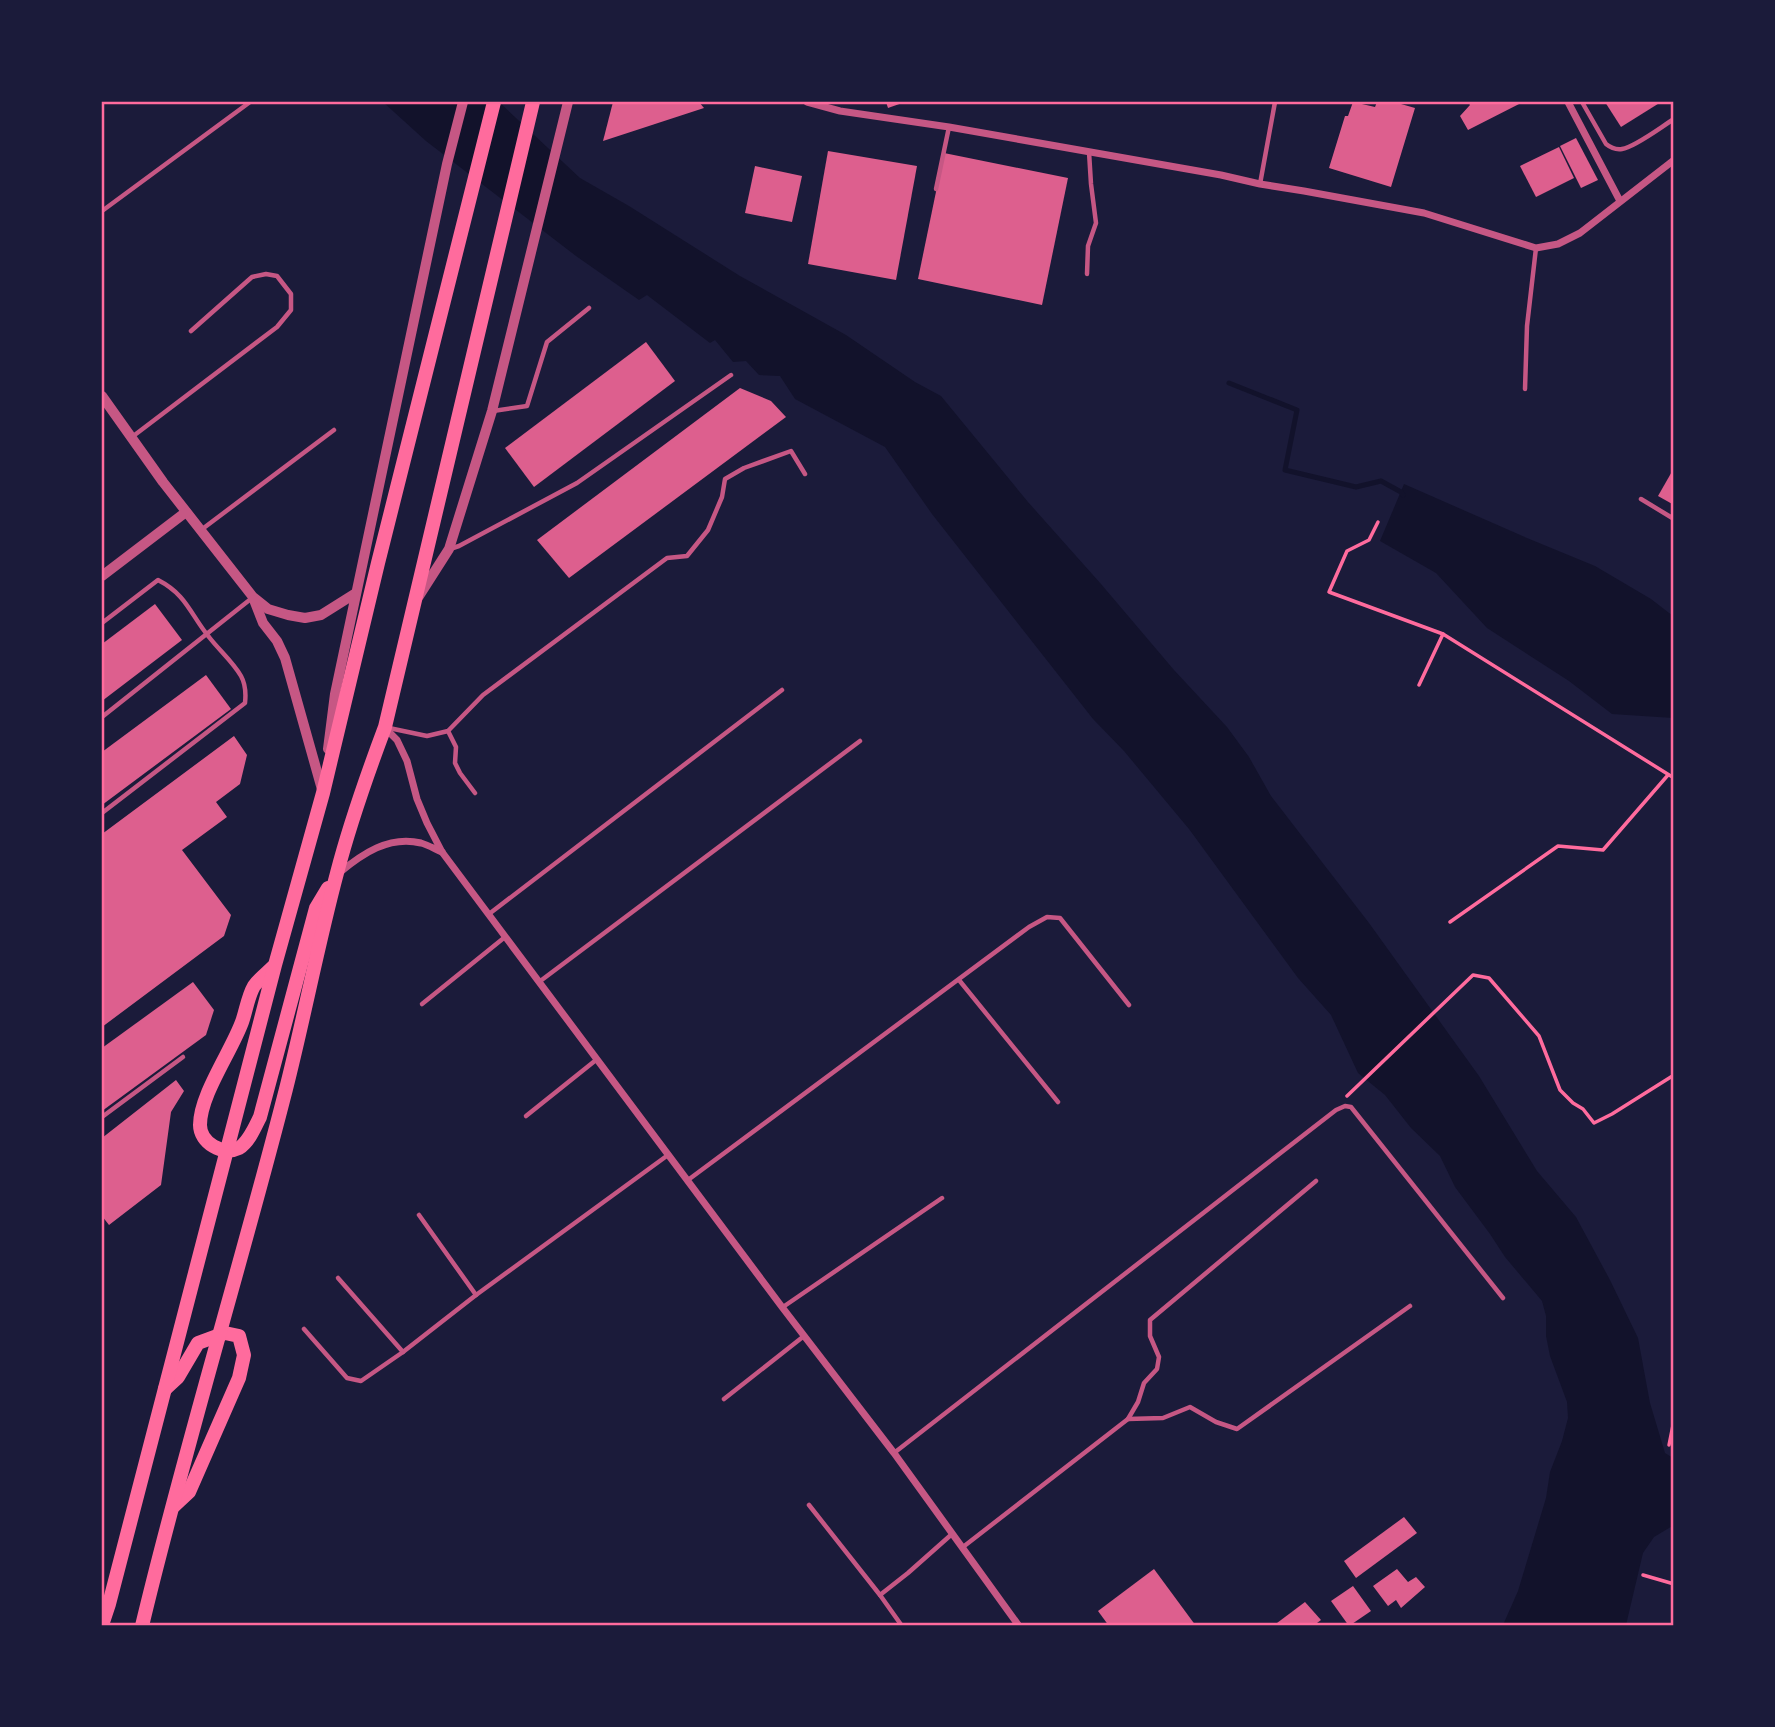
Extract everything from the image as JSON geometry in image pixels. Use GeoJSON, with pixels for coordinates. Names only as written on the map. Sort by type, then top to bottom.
{"type":"FeatureCollection","features":[{"type":"Feature","properties":{"kind":"highway"},"geometry":{"type":"LineString","coordinates":[[102,1625],[105,1600],[164,1390],[275,965],[323,793],[494,102]]}},
{"type":"Feature","properties":{"kind":"highway"},"geometry":{"type":"LineString","coordinates":[[142,1626],[155,1569],[286,1088],[336,875],[360,794],[385,727],[533,102]]}},
{"type":"Feature","properties":{"kind":"highway"},"geometry":{"type":"LineString","coordinates":[[275,965],[253,988],[242,1023],[205,1097],[199,1128],[202,1137],[210,1145],[227,1150],[239,1148],[247,1140],[260,1117],[316,908],[336,875]]}},
{"type":"Feature","properties":{"kind":"highway"},"geometry":{"type":"LineString","coordinates":[[164,1390],[178,1377],[198,1343],[225,1333],[239,1336],[244,1355],[239,1378],[188,1492],[172,1509]]}},
{"type":"Feature","properties":{"kind":"street"},"geometry":{"type":"LineString","coordinates":[[323,793],[334,694],[447,164],[463,102]]}},
{"type":"Feature","properties":{"kind":"street"},"geometry":{"type":"LineString","coordinates":[[414,605],[449,549],[492,411],[568,102]]}},
{"type":"Feature","properties":{"kind":"street"},"geometry":{"type":"LineString","coordinates":[[807,102],[840,111],[1089,151],[1423,213],[1536,248],[1570,239],[1600,219],[1670,163],[1674,173]]}},
{"type":"Feature","properties":{"kind":"street"},"geometry":{"type":"LineString","coordinates":[[1568,102],[1620,201]]}},
{"type":"Feature","properties":{"kind":"street"},"geometry":{"type":"LineString","coordinates":[[102,396],[186,512],[253,597],[268,609],[305,618],[321,615],[356,593]]}},
{"type":"Feature","properties":{"kind":"street"},"geometry":{"type":"LineString","coordinates":[[102,576],[186,512]]}},
{"type":"Feature","properties":{"kind":"street"},"geometry":{"type":"LineString","coordinates":[[253,597],[263,623],[277,641],[285,658],[323,793]]}},
{"type":"Feature","properties":{"kind":"street"},"geometry":{"type":"LineString","coordinates":[[385,727],[397,740],[407,761],[417,799],[442,852],[894,1453],[1019,1626]]}},
{"type":"Feature","properties":{"kind":"street"},"geometry":{"type":"LineString","coordinates":[[336,875],[360,855],[402,841],[422,843],[442,852]]}},
{"type":"Feature","properties":{"kind":"lane"},"geometry":{"type":"LineString","coordinates":[[102,211],[250,102]]}},
{"type":"Feature","properties":{"kind":"lane"},"geometry":{"type":"LineString","coordinates":[[1260,184],[1275,102]]}},
{"type":"Feature","properties":{"kind":"lane"},"geometry":{"type":"LineString","coordinates":[[1582,102],[1606,144],[1620,150],[1674,119]]}},
{"type":"Feature","properties":{"kind":"lane"},"geometry":{"type":"LineString","coordinates":[[936,190],[949,127]]}},
{"type":"Feature","properties":{"kind":"lane"},"geometry":{"type":"LineString","coordinates":[[1087,274],[1088,246],[1096,223],[1089,151]]}},
{"type":"Feature","properties":{"kind":"lane"},"geometry":{"type":"LineString","coordinates":[[1525,389],[1527,326],[1536,248]]}},
{"type":"Feature","properties":{"kind":"lane"},"geometry":{"type":"LineString","coordinates":[[132,438],[277,327],[291,310],[291,294],[276,276],[266,274],[252,277],[191,331]]}},
{"type":"Feature","properties":{"kind":"lane"},"geometry":{"type":"LineString","coordinates":[[492,411],[527,406],[547,342],[589,308]]}},
{"type":"Feature","properties":{"kind":"lane"},"geometry":{"type":"LineString","coordinates":[[449,549],[578,483],[731,375]]}},
{"type":"Feature","properties":{"kind":"lane"},"geometry":{"type":"LineString","coordinates":[[201,530],[334,430]]}},
{"type":"Feature","properties":{"kind":"lane"},"geometry":{"type":"LineString","coordinates":[[385,727],[427,736],[448,731],[483,695],[667,558],[687,556],[708,530],[722,496],[725,479],[755,463],[791,451],[804,474]]}},
{"type":"Feature","properties":{"kind":"lane"},"geometry":{"type":"LineString","coordinates":[[1641,499],[1674,519]]}},
{"type":"Feature","properties":{"kind":"lane"},"geometry":{"type":"LineString","coordinates":[[102,623],[158,580],[172,587],[190,606],[206,634],[242,677],[246,692],[245,703],[102,813]]}},
{"type":"Feature","properties":{"kind":"lane"},"geometry":{"type":"LineString","coordinates":[[102,717],[253,597]]}},
{"type":"Feature","properties":{"kind":"lane"},"geometry":{"type":"LineString","coordinates":[[488,914],[782,690]]}},
{"type":"Feature","properties":{"kind":"lane"},"geometry":{"type":"LineString","coordinates":[[448,731],[456,747],[456,763],[460,773],[475,793]]}},
{"type":"Feature","properties":{"kind":"lane"},"geometry":{"type":"LineString","coordinates":[[538,982],[860,741]]}},
{"type":"Feature","properties":{"kind":"lane"},"geometry":{"type":"LineString","coordinates":[[688,1180],[1029,927],[1047,917],[1060,918],[1129,1005]]}},
{"type":"Feature","properties":{"kind":"lane"},"geometry":{"type":"LineString","coordinates":[[422,1004],[505,937]]}},
{"type":"Feature","properties":{"kind":"lane"},"geometry":{"type":"LineString","coordinates":[[959,980],[1058,1102]]}},
{"type":"Feature","properties":{"kind":"lane"},"geometry":{"type":"LineString","coordinates":[[102,1117],[183,1057]]}},
{"type":"Feature","properties":{"kind":"lane"},"geometry":{"type":"LineString","coordinates":[[526,1116],[596,1060]]}},
{"type":"Feature","properties":{"kind":"lane"},"geometry":{"type":"LineString","coordinates":[[894,1453],[1336,1110],[1345,1106],[1350,1107],[1503,1298]]}},
{"type":"Feature","properties":{"kind":"lane"},"geometry":{"type":"LineString","coordinates":[[304,1329],[347,1378],[361,1381],[669,1154]]}},
{"type":"Feature","properties":{"kind":"lane"},"geometry":{"type":"LineString","coordinates":[[962,1548],[1128,1419],[1138,1402],[1144,1383],[1157,1369],[1159,1357],[1150,1336],[1150,1320],[1316,1181]]}},
{"type":"Feature","properties":{"kind":"lane"},"geometry":{"type":"LineString","coordinates":[[782,1307],[942,1198]]}},
{"type":"Feature","properties":{"kind":"lane"},"geometry":{"type":"LineString","coordinates":[[419,1215],[476,1295]]}},
{"type":"Feature","properties":{"kind":"lane"},"geometry":{"type":"LineString","coordinates":[[338,1278],[403,1352]]}},
{"type":"Feature","properties":{"kind":"lane"},"geometry":{"type":"LineString","coordinates":[[1128,1419],[1163,1418],[1190,1407],[1216,1422],[1237,1429],[1410,1306]]}},
{"type":"Feature","properties":{"kind":"lane"},"geometry":{"type":"LineString","coordinates":[[724,1399],[804,1336]]}},
{"type":"Feature","properties":{"kind":"lane"},"geometry":{"type":"LineString","coordinates":[[809,1505],[902,1626]]}},
{"type":"Feature","properties":{"kind":"lane"},"geometry":{"type":"LineString","coordinates":[[880,1595],[952,1534]]}},
{"type":"Feature","properties":{"kind":"path"},"geometry":{"type":"LineString","coordinates":[[1378,522],[1369,540],[1347,551],[1329,592],[1443,634],[1674,778]]}},
{"type":"Feature","properties":{"kind":"path"},"geometry":{"type":"LineString","coordinates":[[1419,685],[1443,634]]}},
{"type":"Feature","properties":{"kind":"path"},"geometry":{"type":"LineString","coordinates":[[1450,922],[1558,846],[1603,850],[1668,775]]}},
{"type":"Feature","properties":{"kind":"path"},"geometry":{"type":"LineString","coordinates":[[1349,1095],[1473,975],[1489,978],[1520,1016],[1530,1024],[1539,1036],[1560,1090],[1583,1109],[1594,1123],[1612,1115],[1673,1075]]}},
{"type":"Feature","properties":{"kind":"path"},"geometry":{"type":"LineString","coordinates":[[1669,1445],[1674,1420]]}},
{"type":"Feature","properties":{"kind":"path"},"geometry":{"type":"LineString","coordinates":[[1643,1575],[1674,1584]]}},
{"type":"Feature","properties":{"kind":"shaded area"},"geometry":{"type":"Polygon","coordinates":[[[383,102],[499,102],[580,178],[740,276],[846,335],[915,382],[941,396],[1028,502],[1227,727],[1249,757],[1271,796],[1369,923],[1479,1076],[1537,1171],[1576,1217],[1638,1338],[1650,1403],[1665,1453],[1673,1458],[1674,1525],[1654,1537],[1643,1553],[1626,1625],[1503,1625],[1518,1591],[1546,1498],[1550,1472],[1568,1418],[1567,1402],[1550,1356],[1542,1301],[1505,1257],[1455,1187],[1440,1156],[1411,1128],[1385,1095],[1358,1073],[1331,1015],[1298,978],[1189,829],[1124,751],[1093,719],[932,514],[885,447],[795,399],[780,376],[759,375],[746,361],[733,362],[715,340],[710,343],[647,295],[639,300],[576,256],[426,141],[383,102]]]}},
{"type":"Feature","properties":{"kind":"shaded area"},"geometry":{"type":"Polygon","coordinates":[[[1404,484],[1595,566],[1651,599],[1673,616],[1673,718],[1612,714],[1569,681],[1487,628],[1436,573],[1380,541],[1404,484]]]}},
{"type":"Feature","properties":{"kind":"building"},"geometry":{"type":"Polygon","coordinates":[[[613,102],[699,102],[704,108],[603,141],[613,102]]]}},
{"type":"Feature","properties":{"kind":"building"},"geometry":{"type":"Polygon","coordinates":[[[886,102],[905,102],[888,108],[886,102]]]}},
{"type":"Feature","properties":{"kind":"building"},"geometry":{"type":"Polygon","coordinates":[[[1353,102],[1375,107],[1377,102],[1394,102],[1415,108],[1391,187],[1329,168],[1345,116],[1348,116],[1353,102]]]}},
{"type":"Feature","properties":{"kind":"building"},"geometry":{"type":"Polygon","coordinates":[[[1468,102],[1523,102],[1468,130],[1460,116],[1470,105],[1468,102]]]}},
{"type":"Feature","properties":{"kind":"building"},"geometry":{"type":"Polygon","coordinates":[[[1605,102],[1661,102],[1621,127],[1605,102]]]}},
{"type":"Feature","properties":{"kind":"building"},"geometry":{"type":"Polygon","coordinates":[[[1576,138],[1598,180],[1581,188],[1560,146],[1576,138]]]}},
{"type":"Feature","properties":{"kind":"building"},"geometry":{"type":"Polygon","coordinates":[[[1559,147],[1574,178],[1536,197],[1520,166],[1559,147]]]}},
{"type":"Feature","properties":{"kind":"building"},"geometry":{"type":"Polygon","coordinates":[[[828,151],[917,166],[896,280],[808,264],[828,151]]]}},
{"type":"Feature","properties":{"kind":"building"},"geometry":{"type":"Polygon","coordinates":[[[944,153],[1068,178],[1042,305],[918,279],[944,153]]]}},
{"type":"Feature","properties":{"kind":"building"},"geometry":{"type":"Polygon","coordinates":[[[755,166],[802,176],[792,222],[745,213],[755,166]]]}},
{"type":"Feature","properties":{"kind":"building"},"geometry":{"type":"Polygon","coordinates":[[[646,342],[675,381],[534,487],[505,448],[646,342]]]}},
{"type":"Feature","properties":{"kind":"building"},"geometry":{"type":"Polygon","coordinates":[[[740,388],[771,401],[786,417],[569,578],[537,540],[740,388]]]}},
{"type":"Feature","properties":{"kind":"building"},"geometry":{"type":"Polygon","coordinates":[[[1674,468],[1674,505],[1658,496],[1674,468]]]}},
{"type":"Feature","properties":{"kind":"building"},"geometry":{"type":"Polygon","coordinates":[[[155,604],[182,640],[102,701],[102,644],[155,604]]]}},
{"type":"Feature","properties":{"kind":"building"},"geometry":{"type":"Polygon","coordinates":[[[206,675],[231,709],[102,805],[102,752],[206,675]]]}},
{"type":"Feature","properties":{"kind":"building"},"geometry":{"type":"Polygon","coordinates":[[[234,736],[247,755],[240,784],[216,802],[227,817],[182,850],[231,915],[224,936],[102,1027],[102,834],[234,736]]]}},
{"type":"Feature","properties":{"kind":"building"},"geometry":{"type":"Polygon","coordinates":[[[193,982],[214,1010],[206,1035],[102,1111],[102,1048],[193,982]]]}},
{"type":"Feature","properties":{"kind":"building"},"geometry":{"type":"Polygon","coordinates":[[[176,1080],[184,1091],[171,1112],[161,1185],[109,1225],[102,1216],[102,1138],[176,1080]]]}},
{"type":"Feature","properties":{"kind":"building"},"geometry":{"type":"Polygon","coordinates":[[[1404,1517],[1417,1533],[1356,1578],[1344,1561],[1404,1517]]]}},
{"type":"Feature","properties":{"kind":"building"},"geometry":{"type":"Polygon","coordinates":[[[1154,1569],[1196,1626],[1109,1626],[1098,1611],[1154,1569]]]}},
{"type":"Feature","properties":{"kind":"building"},"geometry":{"type":"Polygon","coordinates":[[[1397,1569],[1408,1582],[1416,1577],[1425,1587],[1401,1608],[1396,1600],[1388,1606],[1373,1586],[1397,1569]]]}},
{"type":"Feature","properties":{"kind":"building"},"geometry":{"type":"Polygon","coordinates":[[[1353,1586],[1371,1611],[1349,1626],[1331,1601],[1353,1586]]]}},
{"type":"Feature","properties":{"kind":"building"},"geometry":{"type":"Polygon","coordinates":[[[1305,1602],[1321,1620],[1313,1626],[1273,1626],[1305,1602]]]}},
{"type":"Feature","properties":{"kind":"waterway"},"geometry":{"type":"LineString","coordinates":[[1229,383],[1297,410],[1285,470],[1356,487],[1381,481],[1403,495]]}}]}
